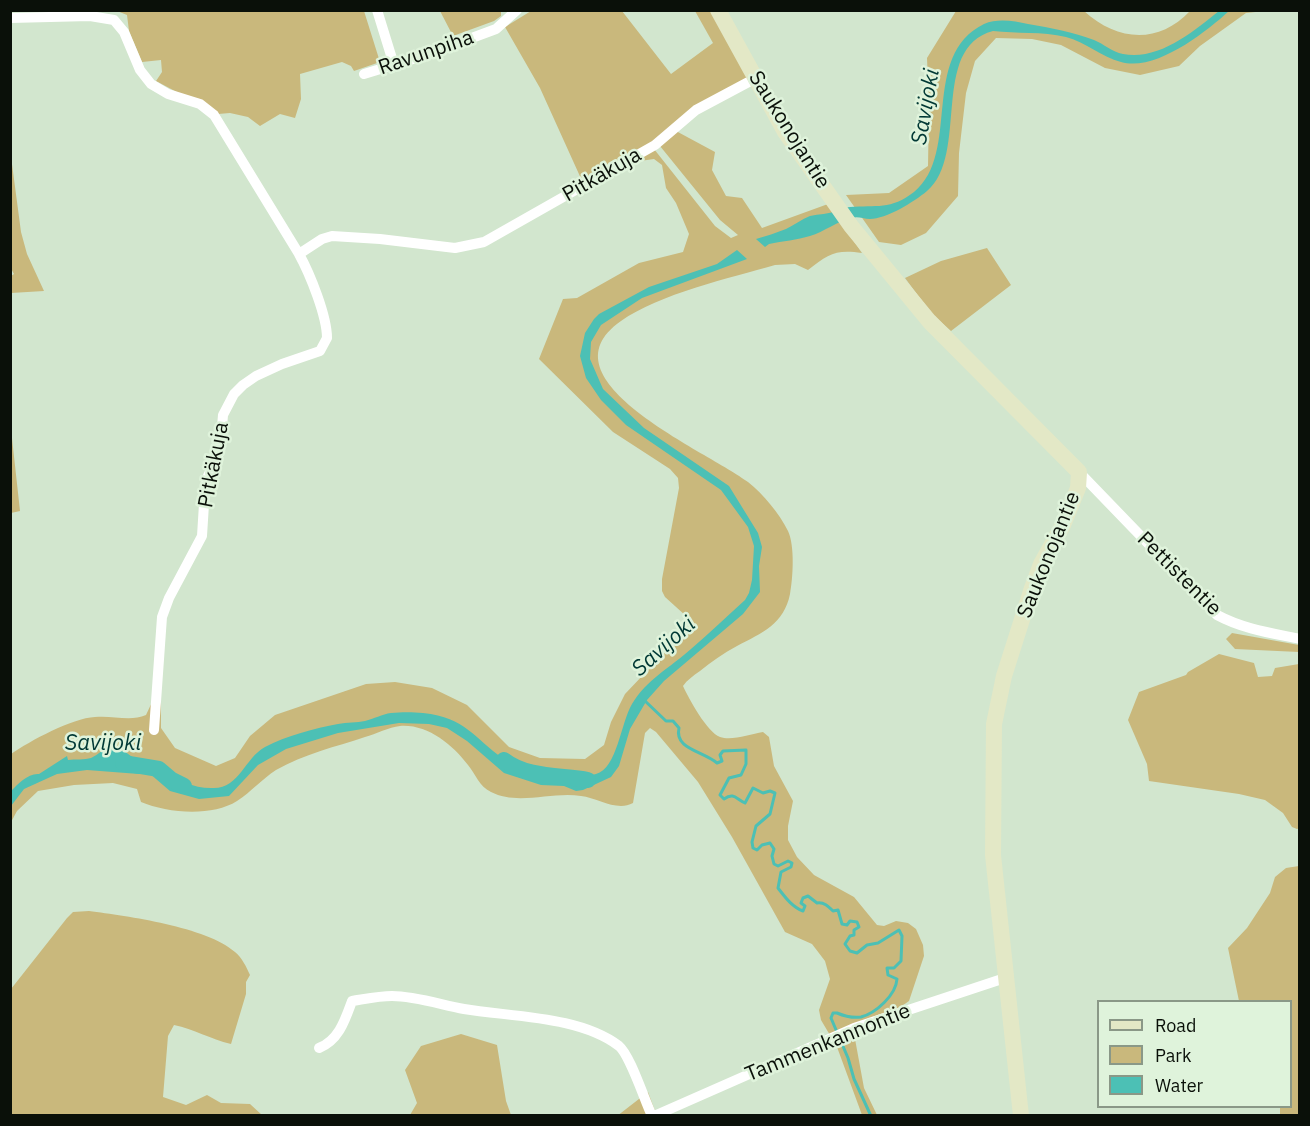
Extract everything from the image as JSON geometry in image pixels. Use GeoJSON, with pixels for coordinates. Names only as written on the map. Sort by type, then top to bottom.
{"type":"FeatureCollection","features":[{"type":"Feature","properties":{"kind":"street"},"geometry":{"type":"LineString","coordinates":[[377,10],[394,65]]}},
{"type":"Feature","properties":{"kind":"street","name":"Ravunpiha"},"geometry":{"type":"LineString","coordinates":[[363,74],[496,29],[517,10]]}},
{"type":"Feature","properties":{"kind":"street","name":"Saukonojantie"},"geometry":{"type":"LineString","coordinates":[[718,10],[785,132],[851,226],[930,321],[1079,472],[1078,488],[1063,525],[1041,564],[1032,588],[1004,676],[993,724],[993,855],[1021,1116]]}},
{"type":"Feature","properties":{"kind":"street","name":"Pitkäkuja"},"geometry":{"type":"LineString","coordinates":[[10,18],[90,16],[114,20],[124,32],[140,70],[151,84],[168,94],[200,104],[214,115],[308,269],[327,338],[320,351],[282,363],[243,385],[234,394],[223,415],[220,451],[204,488],[202,536],[169,598],[162,617],[154,730]]}},
{"type":"Feature","properties":{"kind":"street","name":"Pitkäkuja"},"geometry":{"type":"LineString","coordinates":[[300,254],[322,239],[332,236],[455,248],[484,242],[646,150],[696,111],[756,78]]}},
{"type":"Feature","properties":{"kind":"street","name":"Pettistentie"},"geometry":{"type":"LineString","coordinates":[[1079,472],[1217,615],[1230,622],[1261,632],[1299,639]]}},
{"type":"Feature","properties":{"kind":"street","name":"Tammenkannontie"},"geometry":{"type":"LineString","coordinates":[[653,1116],[845,1032],[1005,978]]}},
{"type":"Feature","properties":{"kind":"street"},"geometry":{"type":"LineString","coordinates":[[319,1048],[330,1044],[340,1031],[351,1001],[376,997],[410,998],[565,1024],[597,1034],[621,1048],[630,1061],[642,1095],[653,1116]]}},
{"type":"Feature","properties":{"kind":"green space"},"geometry":{"type":"Polygon","coordinates":[[[117,11],[364,11],[380,62],[354,71],[351,66],[342,62],[300,74],[301,99],[295,118],[280,114],[260,126],[248,117],[230,113],[218,114],[156,81],[162,72],[161,60],[142,62],[129,31],[127,15],[117,11]]]}},
{"type":"Feature","properties":{"kind":"green space"},"geometry":{"type":"Polygon","coordinates":[[[440,11],[501,11],[501,16],[494,21],[453,36],[440,11]]]}},
{"type":"Feature","properties":{"kind":"green space"},"geometry":{"type":"Polygon","coordinates":[[[531,11],[622,11],[671,74],[713,43],[695,11],[712,11],[748,77],[659,138],[583,183],[540,88],[505,27],[531,11]]]}},
{"type":"Feature","properties":{"kind":"green space"},"geometry":{"type":"Polygon","coordinates":[[[956,11],[1084,11],[1110,28],[1137,35],[1165,30],[1190,11],[1265,11],[1246,13],[1200,46],[1179,66],[1140,75],[1105,68],[1061,45],[1032,39],[996,38],[975,61],[966,93],[959,153],[958,196],[926,233],[901,245],[879,242],[846,195],[889,193],[928,166],[927,58],[956,11]]]}},
{"type":"Feature","properties":{"kind":"green space"},"geometry":{"type":"Polygon","coordinates":[[[676,131],[715,152],[712,170],[726,196],[742,198],[762,228],[828,204],[862,253],[839,252],[821,260],[808,270],[795,264],[775,265],[695,288],[655,303],[621,321],[601,344],[600,367],[614,390],[639,413],[754,487],[776,511],[788,531],[792,545],[793,571],[790,594],[783,613],[771,626],[718,658],[690,678],[683,686],[704,722],[720,737],[735,738],[763,732],[769,737],[774,766],[793,801],[788,840],[797,857],[814,875],[854,897],[877,925],[884,926],[896,921],[908,923],[916,929],[923,945],[924,956],[909,1001],[855,1039],[864,1088],[877,1115],[862,1115],[837,1047],[821,1020],[819,1010],[830,979],[825,961],[812,944],[785,932],[732,837],[698,782],[656,732],[650,728],[645,733],[633,803],[621,806],[570,795],[524,798],[501,796],[483,787],[462,757],[447,743],[420,728],[400,726],[320,751],[287,764],[237,801],[215,809],[189,812],[163,809],[141,802],[137,789],[113,783],[74,785],[38,791],[17,811],[11,822],[11,754],[40,737],[75,721],[95,717],[134,718],[146,715],[153,700],[161,699],[161,728],[175,748],[216,766],[235,758],[250,736],[275,715],[366,684],[395,682],[432,688],[467,705],[509,747],[540,758],[585,759],[604,745],[611,722],[625,694],[663,654],[686,636],[689,626],[686,616],[665,597],[662,591],[662,579],[679,488],[678,478],[670,469],[613,432],[539,359],[563,299],[577,298],[639,263],[683,252],[689,234],[676,203],[666,188],[662,165],[654,159],[640,161],[638,158],[654,149],[715,226],[731,238],[738,235],[720,220],[660,146],[676,131]]]}},
{"type":"Feature","properties":{"kind":"green space"},"geometry":{"type":"Polygon","coordinates":[[[10,149],[21,232],[27,254],[44,291],[11,293],[11,276],[14,274],[10,267],[10,149]]]}},
{"type":"Feature","properties":{"kind":"green space"},"geometry":{"type":"Polygon","coordinates":[[[987,248],[1011,285],[951,331],[931,313],[905,278],[941,261],[987,248]]]}},
{"type":"Feature","properties":{"kind":"green space"},"geometry":{"type":"Polygon","coordinates":[[[11,429],[20,511],[10,513],[11,429]]]}},
{"type":"Feature","properties":{"kind":"green space"},"geometry":{"type":"Polygon","coordinates":[[[1232,633],[1299,645],[1299,652],[1235,649],[1226,639],[1232,633]]]}},
{"type":"Feature","properties":{"kind":"green space"},"geometry":{"type":"Polygon","coordinates":[[[1219,654],[1254,663],[1258,677],[1272,676],[1275,668],[1299,664],[1300,828],[1292,827],[1283,813],[1265,800],[1149,781],[1147,764],[1128,720],[1139,692],[1186,675],[1219,654]]]}},
{"type":"Feature","properties":{"kind":"green space"},"geometry":{"type":"Polygon","coordinates":[[[1299,866],[1299,1115],[1280,1115],[1280,1108],[1292,1108],[1292,1000],[1239,1000],[1228,948],[1247,928],[1270,893],[1275,877],[1286,868],[1299,866]]]}},
{"type":"Feature","properties":{"kind":"green space"},"geometry":{"type":"Polygon","coordinates":[[[89,911],[187,929],[222,943],[240,957],[250,975],[246,982],[246,994],[231,1044],[174,1025],[168,1036],[163,1097],[186,1105],[207,1095],[221,1103],[250,1104],[262,1115],[11,1115],[11,989],[73,912],[89,911]]]}},
{"type":"Feature","properties":{"kind":"green space"},"geometry":{"type":"Polygon","coordinates":[[[461,1034],[497,1045],[506,1101],[511,1115],[410,1115],[417,1103],[405,1070],[421,1046],[461,1034]]]}},
{"type":"Feature","properties":{"kind":"green space"},"geometry":{"type":"Polygon","coordinates":[[[648,1092],[657,1116],[617,1116],[648,1092]]]}},
{"type":"Feature","properties":{"kind":"water"},"geometry":{"type":"Polygon","coordinates":[[[1219,11],[1229,11],[1207,30],[1179,48],[1164,56],[1134,64],[1114,60],[1066,37],[993,31],[974,41],[962,58],[955,80],[946,153],[940,174],[927,191],[900,209],[877,218],[852,218],[810,236],[769,244],[765,247],[756,239],[786,229],[810,216],[848,207],[890,204],[914,192],[928,175],[936,154],[946,81],[952,58],[964,39],[984,24],[1006,21],[1053,29],[1094,40],[1119,53],[1136,55],[1162,49],[1174,43],[1219,11]]]}},
{"type":"Feature","properties":{"kind":"water"},"geometry":{"type":"Polygon","coordinates":[[[737,250],[747,259],[642,298],[601,325],[591,342],[590,359],[603,389],[644,428],[729,486],[758,533],[762,547],[759,566],[760,592],[743,614],[664,681],[647,700],[630,729],[619,766],[611,777],[576,791],[564,786],[541,785],[504,773],[467,741],[447,728],[429,724],[399,723],[338,733],[286,749],[258,765],[229,796],[199,799],[170,791],[149,773],[87,770],[57,774],[24,789],[11,806],[11,791],[20,782],[31,775],[39,774],[67,756],[68,760],[89,759],[105,749],[115,748],[148,767],[187,783],[200,787],[223,787],[236,778],[258,752],[282,739],[341,723],[362,722],[384,714],[411,712],[438,716],[460,724],[504,759],[524,769],[548,775],[574,777],[596,774],[603,770],[614,754],[628,712],[638,695],[745,600],[752,580],[754,546],[748,527],[721,490],[626,425],[601,400],[586,378],[580,356],[585,333],[599,314],[649,287],[717,264],[737,250]]]}},
{"type":"Feature","properties":{"kind":"waterway"},"geometry":{"type":"LineString","coordinates":[[644,700],[666,721],[673,721],[679,728],[681,741],[685,745],[717,763],[722,761],[720,755],[723,751],[746,750],[746,764],[741,775],[729,778],[720,795],[724,799],[733,796],[745,803],[753,788],[763,793],[770,791],[775,793],[770,814],[756,826],[752,842],[753,848],[757,850],[762,845],[770,843],[774,849],[772,856],[774,864],[778,866],[788,861],[792,863],[791,867],[781,872],[778,888],[792,904],[803,911],[805,906],[801,903],[803,898],[808,896],[833,911],[838,910],[842,924],[847,925],[850,921],[857,922],[859,927],[854,930],[854,935],[850,936],[845,944],[850,951],[857,953],[867,945],[878,943],[899,930],[902,936],[901,961],[894,968],[887,968],[888,975],[897,979],[889,997],[867,1015],[852,1017],[833,1013],[831,1018],[871,1116]]}},
{"type":"Feature","properties":{"kind":"waterway","name":"Savijoki"},"geometry":{"type":"LineString","coordinates":[[504,760],[513,766],[534,773],[588,780]]}},
{"type":"Feature","properties":{"kind":"waterway","name":"Savijoki"},"geometry":{"type":"LineString","coordinates":[[123,763],[159,769],[184,786]]}}]}
